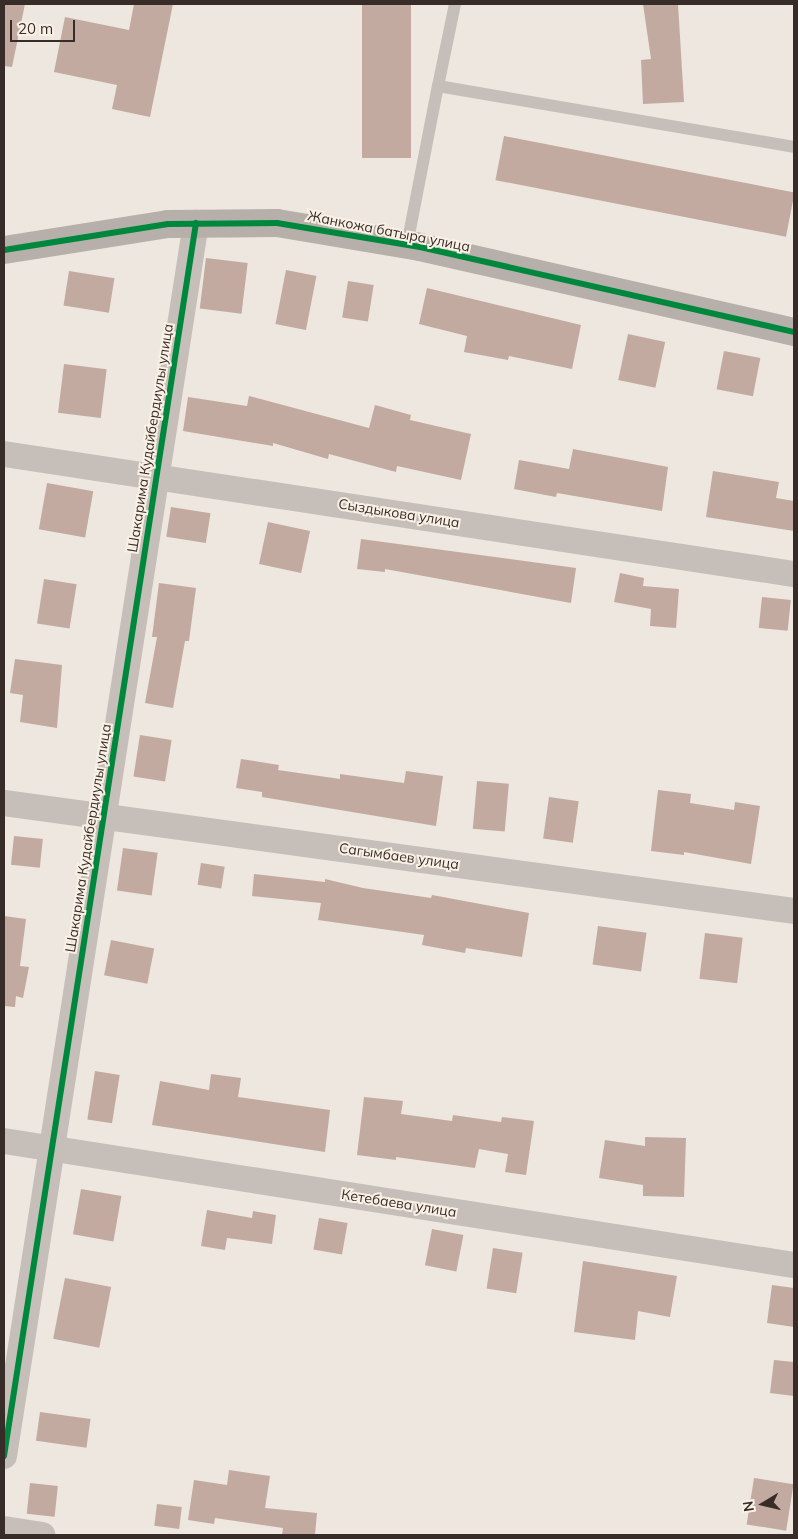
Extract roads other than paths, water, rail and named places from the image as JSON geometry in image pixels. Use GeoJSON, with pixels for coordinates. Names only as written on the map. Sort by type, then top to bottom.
{"type":"FeatureCollection","features":[{"type":"Feature","properties":{"kind":"street","name":"Жанкожа батыра улица"},"geometry":{"type":"LineString","coordinates":[[4,250],[168,224],[277,223],[407,245],[794,332]]}},
{"type":"Feature","properties":{"kind":"street","name":"Шакарима Кудайбердиулы улица"},"geometry":{"type":"LineString","coordinates":[[4,1456],[196,224]]}},
{"type":"Feature","properties":{"kind":"street","name":"Сыздыкова улица"},"geometry":{"type":"LineString","coordinates":[[4,454],[794,574]]}},
{"type":"Feature","properties":{"kind":"street","name":"Сагымбаев улица"},"geometry":{"type":"LineString","coordinates":[[4,803],[104,814],[794,911]]}},
{"type":"Feature","properties":{"kind":"street","name":"Кетебаева улица"},"geometry":{"type":"LineString","coordinates":[[4,1141],[794,1265]]}},
{"type":"Feature","properties":{"kind":"street"},"geometry":{"type":"LineString","coordinates":[[4,1529],[43,1535]]}},
{"type":"Feature","properties":{"kind":"lane"},"geometry":{"type":"LineString","coordinates":[[407,245],[455,4]]}},
{"type":"Feature","properties":{"kind":"lane"},"geometry":{"type":"LineString","coordinates":[[438,86],[794,147]]}}]}
